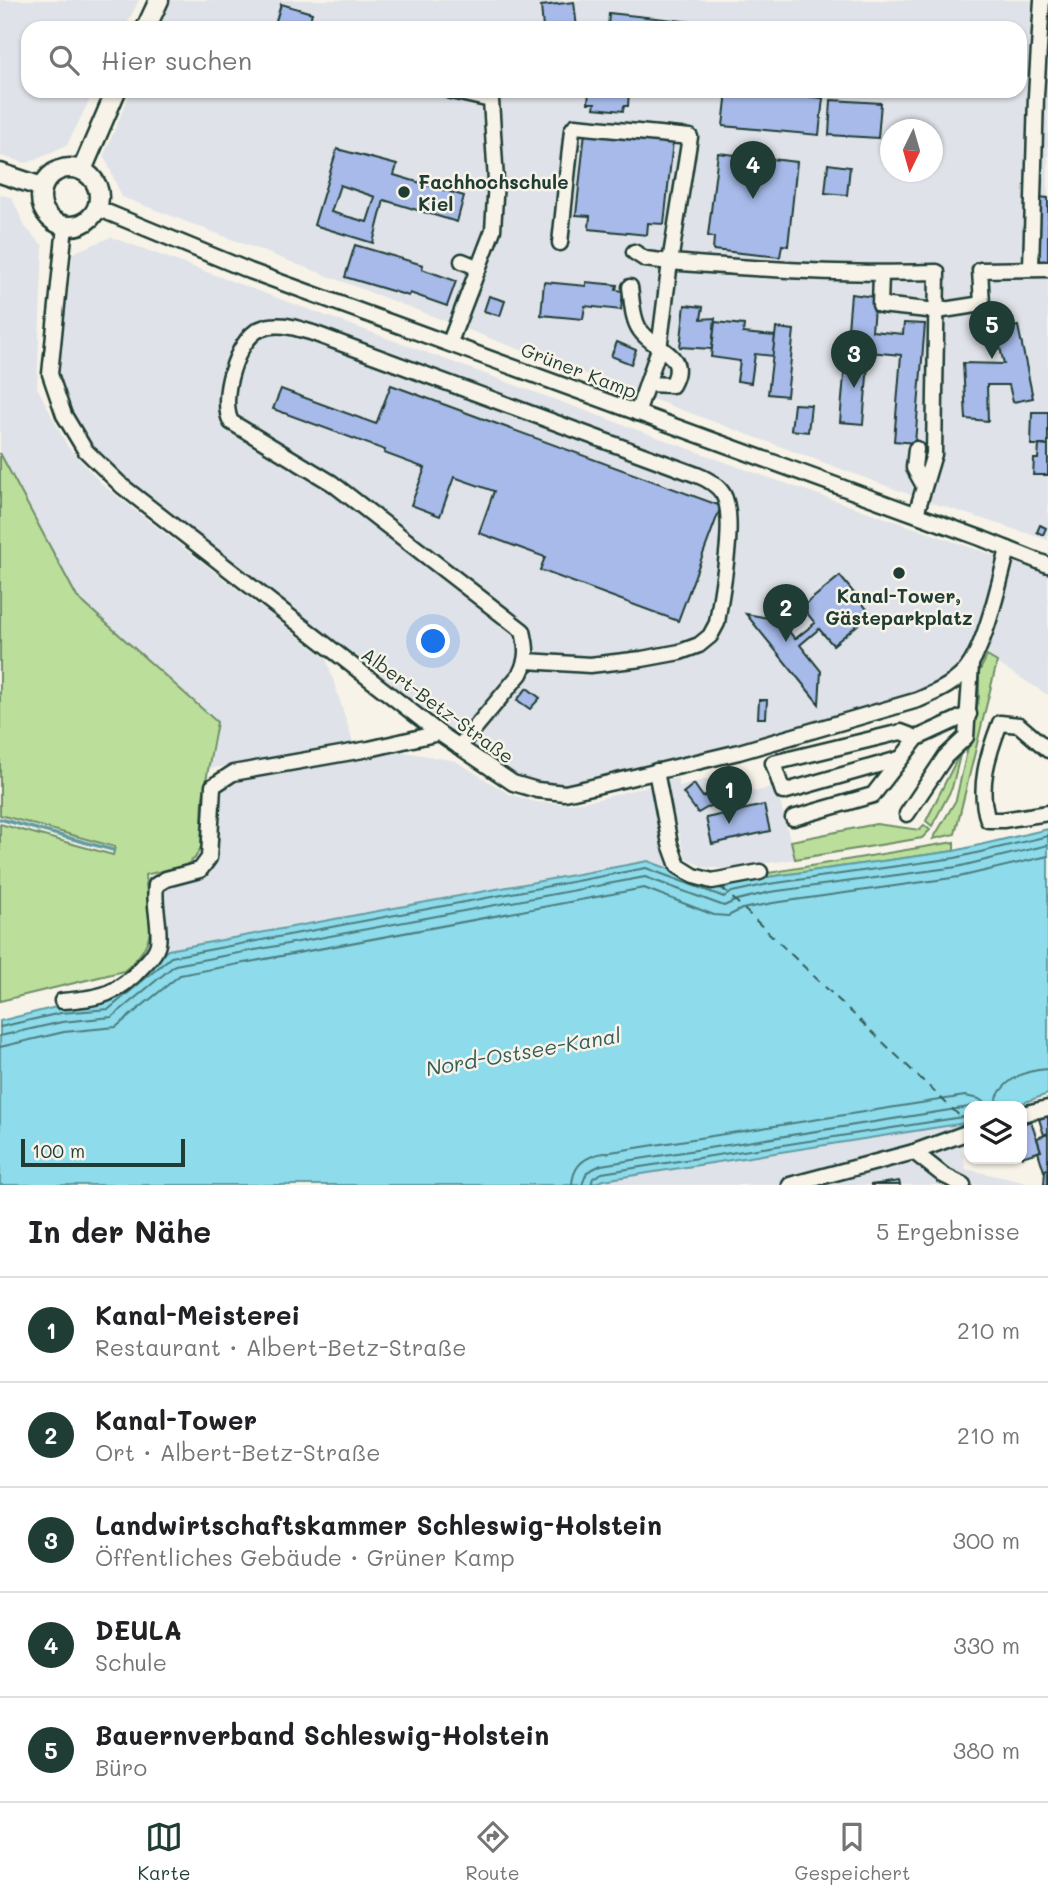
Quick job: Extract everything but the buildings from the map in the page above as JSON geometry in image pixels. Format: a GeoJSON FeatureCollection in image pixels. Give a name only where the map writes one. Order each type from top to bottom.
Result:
{"type":"FeatureCollection","features":[{"type":"Feature","properties":{"kind":"main road"},"geometry":{"type":"LineString","coordinates":[[149,21],[159,0]]}},
{"type":"Feature","properties":{"kind":"main road"},"geometry":{"type":"LineString","coordinates":[[82,170],[113,98]]}},
{"type":"Feature","properties":{"kind":"main road"},"geometry":{"type":"LineString","coordinates":[[73,167],[82,170],[95,181],[99,191],[97,208],[91,217],[82,223],[65,226],[54,222],[47,215],[40,197],[42,187],[54,172],[73,167]]}},
{"type":"Feature","properties":{"kind":"main road"},"geometry":{"type":"LineString","coordinates":[[0,173],[42,187]]}},
{"type":"Feature","properties":{"kind":"street"},"geometry":{"type":"LineString","coordinates":[[1031,268],[1042,0]]}},
{"type":"Feature","properties":{"kind":"street"},"geometry":{"type":"LineString","coordinates":[[450,342],[494,230],[496,181],[491,100],[482,98]]}},
{"type":"Feature","properties":{"kind":"street"},"geometry":{"type":"LineString","coordinates":[[560,243],[572,130],[575,126],[690,137],[659,349],[637,413]]}},
{"type":"Feature","properties":{"kind":"street","name":"Grüner Kamp"},"geometry":{"type":"LineString","coordinates":[[97,208],[250,271],[450,342],[1048,565]]}},
{"type":"Feature","properties":{"kind":"street","name":"Albert-Betz-Straße"},"geometry":{"type":"LineString","coordinates":[[65,226],[50,374],[64,415],[85,450],[121,486],[439,733],[513,783],[537,790],[565,793],[738,752],[918,700],[943,689],[971,665],[984,634],[1008,549]]}},
{"type":"Feature","properties":{"kind":"street"},"geometry":{"type":"LineString","coordinates":[[634,252],[645,259],[786,271],[881,274],[937,272],[934,454],[916,514]]}},
{"type":"Feature","properties":{"kind":"street"},"geometry":{"type":"LineString","coordinates":[[462,261],[479,268]]}},
{"type":"Feature","properties":{"kind":"street"},"geometry":{"type":"LineString","coordinates":[[881,274],[880,305],[937,311],[982,304],[980,270],[1048,269]]}},
{"type":"Feature","properties":{"kind":"street"},"geometry":{"type":"LineString","coordinates":[[630,287],[638,327],[649,341],[676,360],[674,382],[667,386],[647,384]]}},
{"type":"Feature","properties":{"kind":"street"},"geometry":{"type":"LineString","coordinates":[[459,747],[520,674],[527,661],[527,645],[523,631],[332,483],[231,422],[226,413],[226,400],[242,346],[249,336],[272,325],[283,325],[313,333],[697,475],[710,480],[718,487],[728,508],[729,528],[717,623],[710,636],[699,645],[680,652],[642,659],[590,665],[527,661]]}},
{"type":"Feature","properties":{"kind":"street"},"geometry":{"type":"LineString","coordinates":[[916,449],[914,468],[924,486]]}},
{"type":"Feature","properties":{"kind":"street"},"geometry":{"type":"LineString","coordinates":[[907,814],[945,757],[966,737],[971,665]]}},
{"type":"Feature","properties":{"kind":"street"},"geometry":{"type":"LineString","coordinates":[[793,818],[873,795],[918,738],[969,714]]}},
{"type":"Feature","properties":{"kind":"street"},"geometry":{"type":"LineString","coordinates":[[1048,750],[1019,725],[1000,723],[984,781],[983,804],[988,820],[1048,813]]}},
{"type":"Feature","properties":{"kind":"street"},"geometry":{"type":"LineString","coordinates":[[899,759],[783,792],[773,763],[901,732],[918,738]]}},
{"type":"Feature","properties":{"kind":"street"},"geometry":{"type":"LineString","coordinates":[[62,1001],[88,999],[117,991],[136,975],[155,953],[158,943],[154,899],[156,885],[166,879],[200,870],[209,858],[213,786],[233,773],[369,749],[439,733]]}},
{"type":"Feature","properties":{"kind":"street"},"geometry":{"type":"LineString","coordinates":[[656,771],[670,844],[678,866],[694,876],[712,881],[760,872]]}},
{"type":"Feature","properties":{"kind":"street"},"geometry":{"type":"LineString","coordinates":[[1027,1114],[1048,1108]]}},
{"type":"Feature","properties":{"kind":"street"},"geometry":{"type":"LineString","coordinates":[[790,1185],[914,1152],[964,1134]]}},
{"type":"Feature","properties":{"kind":"street"},"geometry":{"type":"LineString","coordinates":[[914,1152],[943,1175],[963,1185]]}},
{"type":"Feature","properties":{"kind":"shaded area"},"geometry":{"type":"Polygon","coordinates":[[[0,0],[139,0],[128,21],[21,21],[21,98],[90,98],[67,145],[27,163],[0,156],[0,0]]]}},
{"type":"Feature","properties":{"kind":"shaded area"},"geometry":{"type":"Polygon","coordinates":[[[171,0],[1048,0],[1048,540],[927,501],[526,352],[122,197],[104,155],[128,98],[1027,98],[1027,21],[162,21],[171,0]]]}},
{"type":"Feature","properties":{"kind":"shaded area"},"geometry":{"type":"Polygon","coordinates":[[[0,194],[12,198],[25,227],[43,246],[37,387],[68,447],[104,486],[326,658],[355,748],[207,769],[216,722],[77,597],[0,453],[0,194]]]}},
{"type":"Feature","properties":{"kind":"shaded area"},"geometry":{"type":"Polygon","coordinates":[[[111,237],[747,470],[1048,574],[1048,695],[970,646],[957,667],[925,692],[714,751],[575,785],[540,782],[507,773],[122,476],[91,446],[68,409],[58,370],[73,253],[111,237]]]}},
{"type":"Feature","properties":{"kind":"shaded area"},"geometry":{"type":"Polygon","coordinates":[[[388,749],[456,761],[509,794],[536,802],[566,804],[598,799],[655,784],[673,870],[647,861],[168,950],[160,908],[161,887],[170,882],[210,874],[218,789],[231,780],[388,749]]]}},
{"type":"Feature","properties":{"kind":"shaded area"},"geometry":{"type":"Polygon","coordinates":[[[739,772],[754,792],[776,786],[795,859],[726,869],[703,867],[686,858],[663,781],[678,778],[679,786],[739,772]]]}},
{"type":"Feature","properties":{"kind":"shaded area"},"geometry":{"type":"Polygon","coordinates":[[[964,1123],[964,1142],[960,1143],[966,1169],[1036,1185],[589,1185],[604,1180],[964,1123]]]}},
{"type":"Feature","properties":{"kind":"green space"},"geometry":{"type":"Polygon","coordinates":[[[0,453],[77,597],[217,722],[203,797],[201,847],[195,858],[186,865],[145,875],[150,928],[144,949],[124,971],[0,1001],[0,824],[113,855],[115,847],[0,815],[0,453]]]}},
{"type":"Feature","properties":{"kind":"green space"},"geometry":{"type":"Polygon","coordinates":[[[987,656],[997,662],[955,834],[933,839],[956,800],[979,698],[979,672],[987,656]]]}},
{"type":"Feature","properties":{"kind":"green space"},"geometry":{"type":"Polygon","coordinates":[[[961,751],[952,788],[932,826],[926,821],[961,751]]]}},
{"type":"Feature","properties":{"kind":"green space"},"geometry":{"type":"Polygon","coordinates":[[[876,824],[920,830],[924,825],[930,830],[922,838],[795,859],[791,841],[876,824]]]}},
{"type":"Feature","properties":{"kind":"green space"},"geometry":{"type":"Polygon","coordinates":[[[954,842],[954,851],[768,877],[768,873],[954,842]]]}},
{"type":"Feature","properties":{"kind":"water","name":"Nord-Ostsee-Kanal"},"geometry":{"type":"Polygon","coordinates":[[[1048,829],[1048,1094],[1027,1101],[964,1101],[964,1123],[604,1180],[589,1185],[0,1185],[0,1021],[60,1006],[107,1002],[168,950],[648,861],[724,890],[726,886],[768,877],[954,851],[1048,829]]]}},
{"type":"Feature","properties":{"kind":"waterway"},"geometry":{"type":"LineString","coordinates":[[0,819],[113,850]]}},
{"type":"Feature","properties":{"kind":"ferry route"},"geometry":{"type":"LineString","coordinates":[[721,887],[964,1120]]}},
{"type":"Feature","properties":{"kind":"place","name":"Fachhochschule Kiel"},"geometry":{"type":"Point","coordinates":[404,192]}},
{"type":"Feature","properties":{"kind":"place","name":"DEULA"},"geometry":{"type":"Point","coordinates":[753,199]}},
{"type":"Feature","properties":{"kind":"place","name":"Bauernverband Schleswig-Holstein"},"geometry":{"type":"Point","coordinates":[992,359]}},
{"type":"Feature","properties":{"kind":"place","name":"Landwirtschaftskammer Schleswig-Holstein"},"geometry":{"type":"Point","coordinates":[854,388]}},
{"type":"Feature","properties":{"kind":"place","name":"Kanal-Tower, Gästeparkplatz"},"geometry":{"type":"Point","coordinates":[899,573]}},
{"type":"Feature","properties":{"kind":"place","name":"Kanal-Tower"},"geometry":{"type":"Point","coordinates":[786,642]}},
{"type":"Feature","properties":{"kind":"place","name":"Kanal-Meisterei"},"geometry":{"type":"Point","coordinates":[729,824]}}]}
